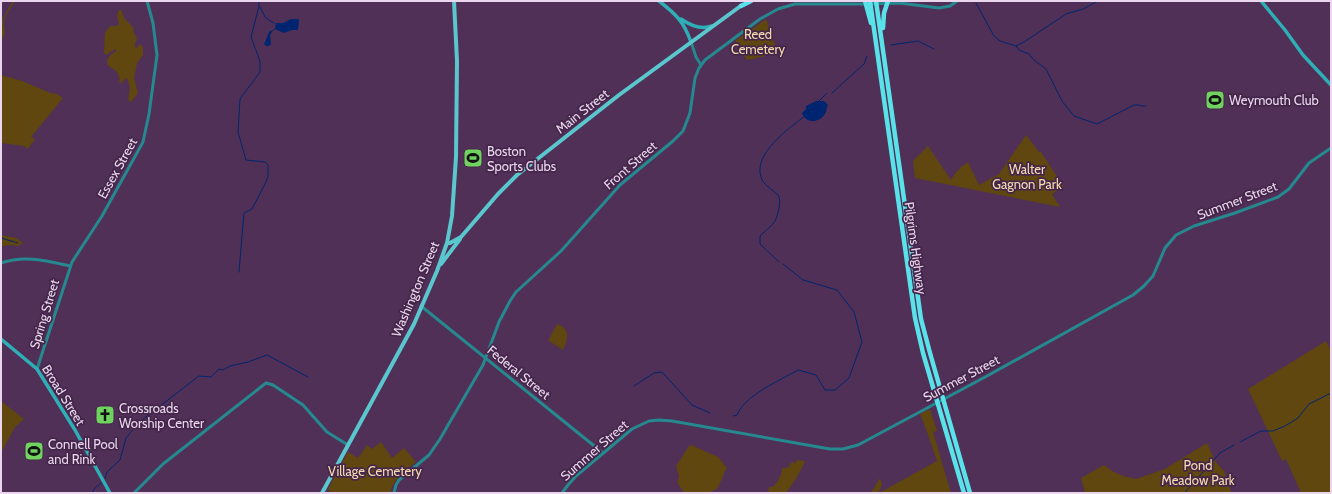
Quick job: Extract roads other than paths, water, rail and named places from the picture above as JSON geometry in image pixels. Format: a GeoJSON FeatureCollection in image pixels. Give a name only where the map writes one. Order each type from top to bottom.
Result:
{"type":"FeatureCollection","features":[{"type":"Feature","properties":{"kind":"highway"},"geometry":{"type":"LineString","coordinates":[[740,6],[751,1]]}},
{"type":"Feature","properties":{"kind":"highway","name":"Pilgrims Highway"},"geometry":{"type":"LineString","coordinates":[[870,1],[913,304],[921,344],[964,493]]}},
{"type":"Feature","properties":{"kind":"highway"},"geometry":{"type":"LineString","coordinates":[[876,1],[884,57]]}},
{"type":"Feature","properties":{"kind":"highway"},"geometry":{"type":"LineString","coordinates":[[884,57],[883,20],[889,2]]}},
{"type":"Feature","properties":{"kind":"highway"},"geometry":{"type":"LineString","coordinates":[[864,3],[878,58]]}},
{"type":"Feature","properties":{"kind":"highway","name":"Pilgrims Highway"},"geometry":{"type":"LineString","coordinates":[[884,57],[920,310],[927,345],[970,493]]}},
{"type":"Feature","properties":{"kind":"main road","name":"Washington Street"},"geometry":{"type":"LineString","coordinates":[[322,493],[408,336],[437,271],[446,244],[452,219],[456,157],[457,60],[454,1]]}},
{"type":"Feature","properties":{"kind":"main road"},"geometry":{"type":"LineString","coordinates":[[659,1],[678,17],[696,27],[704,28],[714,25]]}},
{"type":"Feature","properties":{"kind":"main road","name":"Main Street"},"geometry":{"type":"LineString","coordinates":[[446,244],[461,236],[481,212],[517,175],[594,114],[746,1]]}},
{"type":"Feature","properties":{"kind":"main road"},"geometry":{"type":"LineString","coordinates":[[1261,1],[1303,55],[1331,85]]}},
{"type":"Feature","properties":{"kind":"main road"},"geometry":{"type":"LineString","coordinates":[[678,17],[685,26],[691,42]]}},
{"type":"Feature","properties":{"kind":"main road"},"geometry":{"type":"LineString","coordinates":[[437,271],[461,236]]}},
{"type":"Feature","properties":{"kind":"main road"},"geometry":{"type":"LineString","coordinates":[[446,244],[452,246],[456,244]]}},
{"type":"Feature","properties":{"kind":"main road","name":"Broad Street"},"geometry":{"type":"LineString","coordinates":[[1,339],[37,369],[75,430],[110,493]]}},
{"type":"Feature","properties":{"kind":"street","name":"Essex Street"},"geometry":{"type":"LineString","coordinates":[[70,266],[120,184],[145,137],[157,55],[153,23],[147,1]]}},
{"type":"Feature","properties":{"kind":"street","name":"Front Street"},"geometry":{"type":"LineString","coordinates":[[394,493],[399,480],[429,454],[440,439],[486,358],[499,322],[516,292],[561,251],[624,180],[682,133],[690,108],[695,78],[701,65],[708,58],[754,23],[778,9],[799,3],[889,2],[939,8],[950,6],[957,1]]}},
{"type":"Feature","properties":{"kind":"street"},"geometry":{"type":"LineString","coordinates":[[691,42],[696,57],[701,65]]}},
{"type":"Feature","properties":{"kind":"street","name":"Summer Street"},"geometry":{"type":"LineString","coordinates":[[562,493],[570,482],[603,453],[636,426],[649,421],[659,420],[830,449],[843,449],[858,445],[1133,295],[1153,276],[1165,248],[1176,235],[1194,226],[1278,197],[1289,189],[1309,163],[1331,148]]}},
{"type":"Feature","properties":{"kind":"street"},"geometry":{"type":"LineString","coordinates":[[1,263],[26,258],[70,266]]}},
{"type":"Feature","properties":{"kind":"street","name":"Spring Street"},"geometry":{"type":"LineString","coordinates":[[37,369],[70,266]]}},
{"type":"Feature","properties":{"kind":"street","name":"Federal Street"},"geometry":{"type":"LineString","coordinates":[[422,306],[603,453]]}},
{"type":"Feature","properties":{"kind":"street"},"geometry":{"type":"LineString","coordinates":[[134,493],[163,464],[266,383],[273,385],[303,405],[327,432],[348,445]]}},
{"type":"Feature","properties":{"kind":"waterway"},"geometry":{"type":"LineString","coordinates":[[239,272],[244,213],[252,209],[268,177],[268,165],[265,162],[246,160],[238,132],[240,99],[260,72],[260,61],[251,37],[259,1]]}},
{"type":"Feature","properties":{"kind":"waterway"},"geometry":{"type":"LineString","coordinates":[[976,3],[994,36],[1000,41],[1016,46],[1066,14],[1083,9],[1098,1]]}},
{"type":"Feature","properties":{"kind":"waterway"},"geometry":{"type":"LineString","coordinates":[[260,7],[265,17],[275,24]]}},
{"type":"Feature","properties":{"kind":"waterway"},"geometry":{"type":"LineString","coordinates":[[891,45],[918,41],[934,49]]}},
{"type":"Feature","properties":{"kind":"waterway"},"geometry":{"type":"LineString","coordinates":[[1016,46],[1019,50],[1029,54],[1046,69],[1062,101],[1074,116],[1097,124],[1134,105],[1146,106]]}},
{"type":"Feature","properties":{"kind":"waterway"},"geometry":{"type":"LineString","coordinates":[[832,93],[864,64],[867,56]]}},
{"type":"Feature","properties":{"kind":"waterway"},"geometry":{"type":"LineString","coordinates":[[818,102],[827,93]]}},
{"type":"Feature","properties":{"kind":"waterway"},"geometry":{"type":"LineString","coordinates":[[779,262],[760,244],[760,236],[775,221],[780,204],[778,195],[762,180],[760,168],[762,159],[774,142],[790,127],[805,116]]}},
{"type":"Feature","properties":{"kind":"waterway"},"geometry":{"type":"LineString","coordinates":[[1,238],[18,243]]}},
{"type":"Feature","properties":{"kind":"waterway"},"geometry":{"type":"LineString","coordinates":[[733,416],[737,415],[747,401],[763,389],[798,370],[816,375],[825,390],[835,390],[849,378],[862,342],[854,312],[837,290],[803,280],[783,264]]}},
{"type":"Feature","properties":{"kind":"waterway"},"geometry":{"type":"LineString","coordinates":[[105,478],[107,472],[120,460],[126,438],[138,423],[199,376],[211,377],[219,369],[223,370],[230,366],[248,362],[267,355],[308,377]]}},
{"type":"Feature","properties":{"kind":"waterway"},"geometry":{"type":"LineString","coordinates":[[634,386],[654,373],[662,372],[692,405],[710,413]]}},
{"type":"Feature","properties":{"kind":"waterway"},"geometry":{"type":"LineString","coordinates":[[1240,442],[1261,431],[1273,431],[1285,426],[1298,418],[1309,404],[1329,394],[1331,395]]}},
{"type":"Feature","properties":{"kind":"waterway"},"geometry":{"type":"LineString","coordinates":[[1186,493],[1186,491],[1220,453],[1234,445]]}},
{"type":"Feature","properties":{"kind":"waterway"},"geometry":{"type":"LineString","coordinates":[[92,493],[101,483]]}},
{"type":"Feature","properties":{"kind":"place","name":"Weymouth Club"},"geometry":{"type":"Point","coordinates":[1215,100]}},
{"type":"Feature","properties":{"kind":"place","name":"Boston Sports Clubs"},"geometry":{"type":"Point","coordinates":[473,158]}},
{"type":"Feature","properties":{"kind":"place","name":"Crossroads Worship Center"},"geometry":{"type":"Point","coordinates":[105,415]}},
{"type":"Feature","properties":{"kind":"place","name":"Connell Pool and Rink"},"geometry":{"type":"Point","coordinates":[34,451]}},
{"type":"Feature","properties":{"kind":"park label","name":"Reed Cemetery"},"geometry":{"type":"Point","coordinates":[758,42]}},
{"type":"Feature","properties":{"kind":"park label","name":"Walter Gagnon Park"},"geometry":{"type":"Point","coordinates":[1027,176]}},
{"type":"Feature","properties":{"kind":"park label","name":"Village Cemetery"},"geometry":{"type":"Point","coordinates":[375,471]}},
{"type":"Feature","properties":{"kind":"park label","name":"Pond Meadow Park"},"geometry":{"type":"Point","coordinates":[1198,472]}}]}
